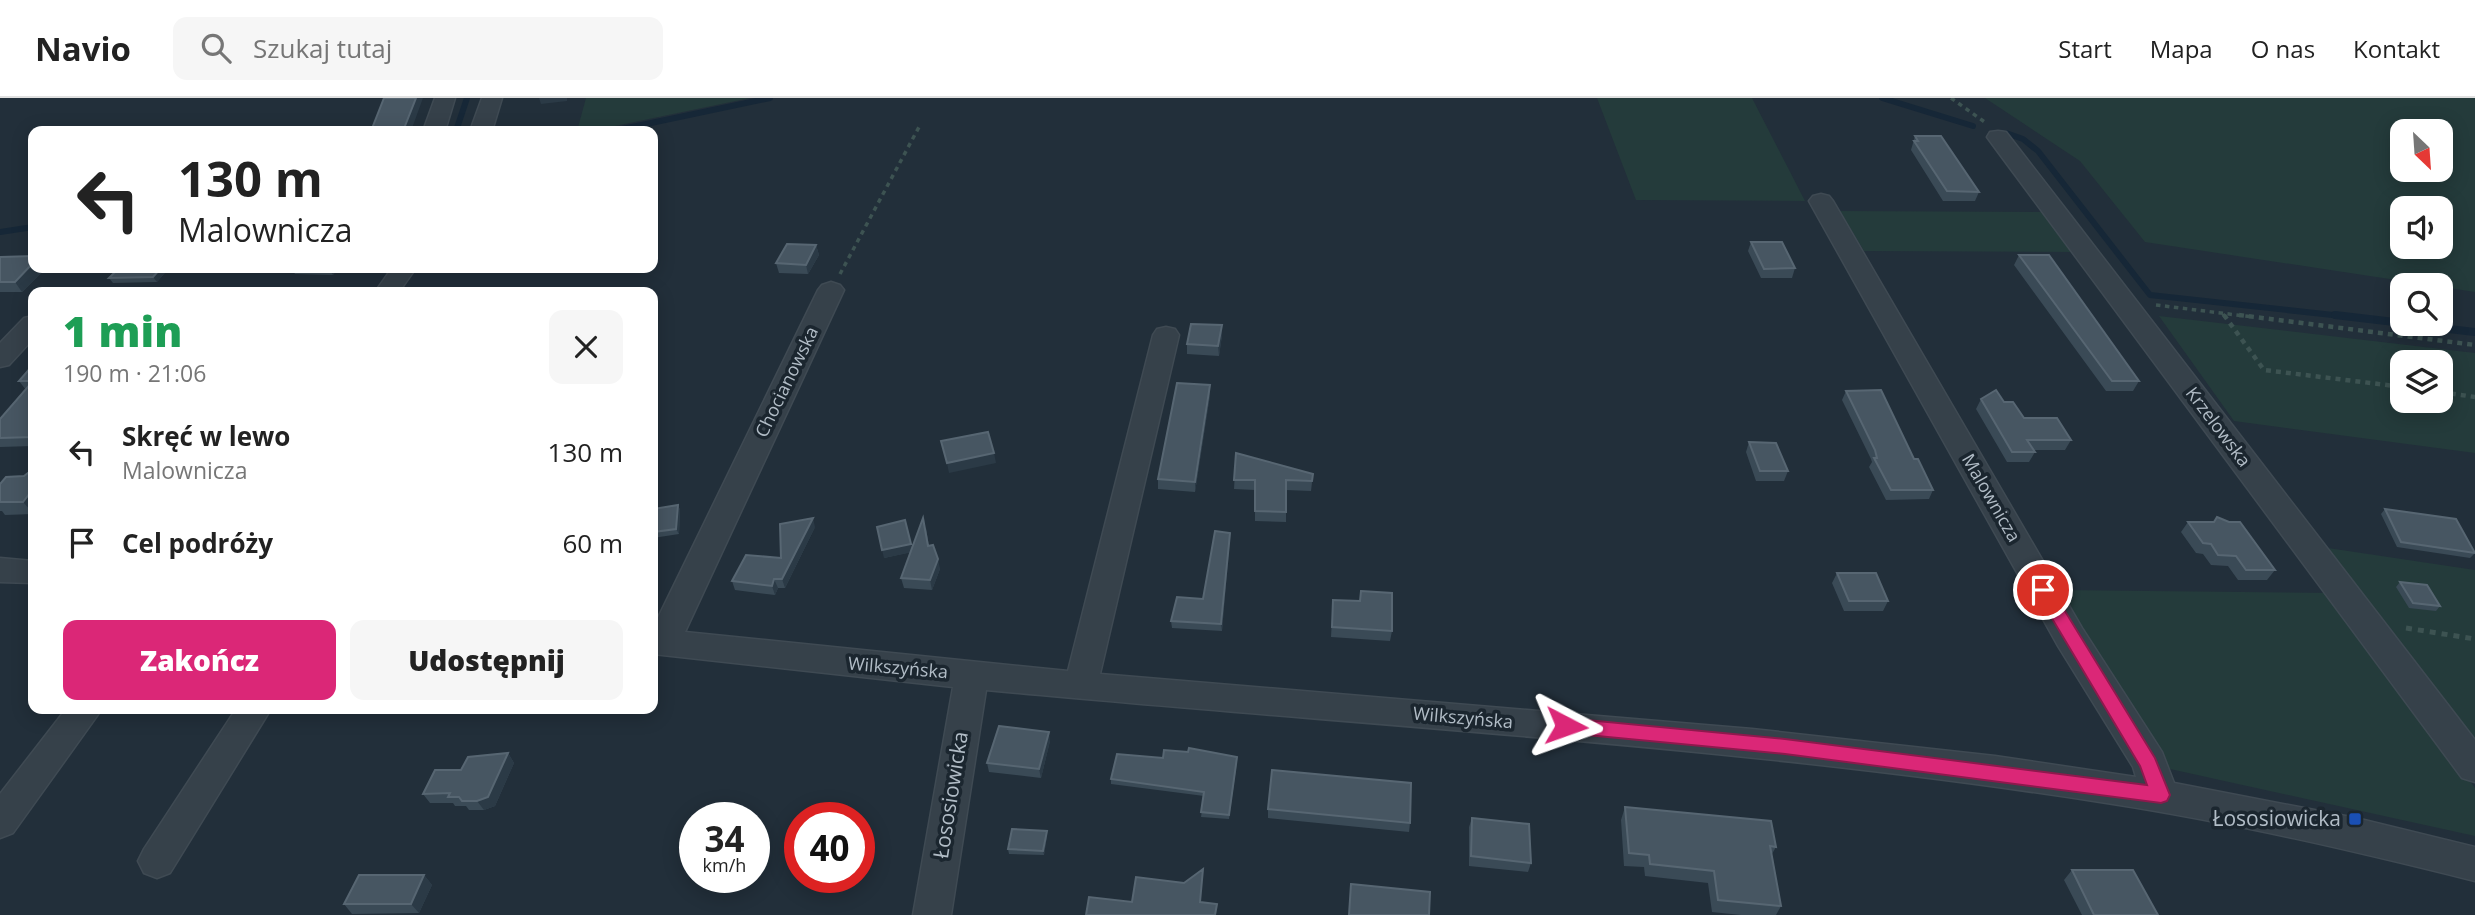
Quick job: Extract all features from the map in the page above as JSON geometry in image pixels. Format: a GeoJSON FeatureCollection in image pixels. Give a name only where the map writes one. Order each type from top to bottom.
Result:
{"type":"FeatureCollection","features":[{"type":"Feature","properties":{"kind":"street"},"geometry":{"type":"LineString","coordinates":[[436,126],[445,98]]}},
{"type":"Feature","properties":{"kind":"street"},"geometry":{"type":"LineString","coordinates":[[483,126],[492,98]]}},
{"type":"Feature","properties":{"kind":"street","name":"Krzelowska"},"geometry":{"type":"LineString","coordinates":[[1998,137],[2027,177],[2054,206],[2083,249],[2475,767]]}},
{"type":"Feature","properties":{"kind":"street","name":"Malownicza"},"geometry":{"type":"LineString","coordinates":[[1821,201],[2070,637],[2149,763],[2161,795]]}},
{"type":"Feature","properties":{"kind":"street","name":"Chocianowska"},"geometry":{"type":"LineString","coordinates":[[658,642],[831,290]]}},
{"type":"Feature","properties":{"kind":"street"},"geometry":{"type":"LineString","coordinates":[[0,359],[28,329]]}},
{"type":"Feature","properties":{"kind":"street"},"geometry":{"type":"LineString","coordinates":[[1081,685],[1166,335]]}},
{"type":"Feature","properties":{"kind":"street"},"geometry":{"type":"LineString","coordinates":[[0,570],[28,572]]}},
{"type":"Feature","properties":{"kind":"street","name":"Wilkszyńska"},"geometry":{"type":"LineString","coordinates":[[658,642],[971,675],[1798,748],[2161,795],[2338,830],[2475,864]]}},
{"type":"Feature","properties":{"kind":"street","name":"Łososiowicka"},"geometry":{"type":"LineString","coordinates":[[932,915],[971,675]]}},
{"type":"Feature","properties":{"kind":"street"},"geometry":{"type":"LineString","coordinates":[[0,822],[81,714]]}},
{"type":"Feature","properties":{"kind":"street"},"geometry":{"type":"LineString","coordinates":[[157,861],[251,714]]}},
{"type":"Feature","properties":{"kind":"path"},"geometry":{"type":"LineString","coordinates":[[1951,98],[1973,112],[1998,137]]}},
{"type":"Feature","properties":{"kind":"path"},"geometry":{"type":"LineString","coordinates":[[831,290],[919,127]]}},
{"type":"Feature","properties":{"kind":"path"},"geometry":{"type":"LineString","coordinates":[[2129,309],[2152,304],[2475,345]]}},
{"type":"Feature","properties":{"kind":"path"},"geometry":{"type":"LineString","coordinates":[[2223,314],[2264,370],[2390,385]]}},
{"type":"Feature","properties":{"kind":"path"},"geometry":{"type":"LineString","coordinates":[[2453,394],[2475,397]]}},
{"type":"Feature","properties":{"kind":"path"},"geometry":{"type":"LineString","coordinates":[[2366,623],[2475,639]]}},
{"type":"Feature","properties":{"kind":"green space"},"geometry":{"type":"Polygon","coordinates":[[[586,98],[750,98],[615,126],[578,126],[586,98]]]}},
{"type":"Feature","properties":{"kind":"green space"},"geometry":{"type":"Polygon","coordinates":[[[1597,98],[1752,98],[1805,201],[1636,200],[1597,98]]]}},
{"type":"Feature","properties":{"kind":"green space"},"geometry":{"type":"Polygon","coordinates":[[[1985,98],[2475,98],[2475,292],[2453,289],[2453,273],[2390,273],[2390,279],[2145,242],[2080,161],[1985,98]]]}},
{"type":"Feature","properties":{"kind":"green space"},"geometry":{"type":"Polygon","coordinates":[[[1840,211],[2043,212],[2074,252],[1864,251],[1840,211]]]}},
{"type":"Feature","properties":{"kind":"green space"},"geometry":{"type":"Polygon","coordinates":[[[2159,316],[2449,350],[2390,350],[2390,413],[2453,413],[2453,350],[2475,353],[2475,453],[2234,421],[2159,316]]]}},
{"type":"Feature","properties":{"kind":"green space"},"geometry":{"type":"Polygon","coordinates":[[[2328,548],[2475,570],[2475,740],[2328,548]]]}},
{"type":"Feature","properties":{"kind":"green space"},"geometry":{"type":"Polygon","coordinates":[[[2057,590],[2333,593],[2475,788],[2475,836],[2161,767],[2057,590]]]}},
{"type":"Feature","properties":{"kind":"building"},"geometry":{"type":"Polygon","coordinates":[[[384,98],[416,98],[405,126],[373,126],[384,98]]]}},
{"type":"Feature","properties":{"kind":"building"},"geometry":{"type":"Polygon","coordinates":[[[1915,136],[1941,136],[1979,192],[1947,191],[1914,141],[1918,141],[1915,136]]]}},
{"type":"Feature","properties":{"kind":"building"},"geometry":{"type":"Polygon","coordinates":[[[1751,242],[1782,242],[1795,268],[1764,269],[1751,242]]]}},
{"type":"Feature","properties":{"kind":"building"},"geometry":{"type":"Polygon","coordinates":[[[787,244],[816,245],[806,265],[776,263],[787,244]]]}},
{"type":"Feature","properties":{"kind":"building"},"geometry":{"type":"Polygon","coordinates":[[[2019,255],[2049,255],[2139,381],[2112,381],[2019,255]]]}},
{"type":"Feature","properties":{"kind":"building"},"geometry":{"type":"Polygon","coordinates":[[[28,256],[28,268],[15,282],[0,282],[0,257],[28,256]]]}},
{"type":"Feature","properties":{"kind":"building"},"geometry":{"type":"Polygon","coordinates":[[[114,273],[157,273],[153,277],[109,278],[114,273]]]}},
{"type":"Feature","properties":{"kind":"building"},"geometry":{"type":"Polygon","coordinates":[[[1191,324],[1222,325],[1218,346],[1187,344],[1191,324]]]}},
{"type":"Feature","properties":{"kind":"building"},"geometry":{"type":"Polygon","coordinates":[[[28,371],[28,381],[19,381],[28,371]]]}},
{"type":"Feature","properties":{"kind":"building"},"geometry":{"type":"Polygon","coordinates":[[[1177,383],[1210,385],[1195,482],[1158,479],[1177,383]]]}},
{"type":"Feature","properties":{"kind":"building"},"geometry":{"type":"Polygon","coordinates":[[[28,387],[28,437],[0,438],[0,419],[28,387]]]}},
{"type":"Feature","properties":{"kind":"building"},"geometry":{"type":"Polygon","coordinates":[[[1881,390],[1914,459],[1918,459],[1933,490],[1891,490],[1874,458],[1877,458],[1875,450],[1846,391],[1881,390]]]}},
{"type":"Feature","properties":{"kind":"building"},"geometry":{"type":"Polygon","coordinates":[[[1996,390],[2004,402],[2013,402],[2024,418],[2057,418],[2071,440],[2027,440],[2035,452],[2012,452],[1981,399],[1996,390]]]}},
{"type":"Feature","properties":{"kind":"building"},"geometry":{"type":"Polygon","coordinates":[[[988,432],[994,453],[947,463],[941,441],[988,432]]]}},
{"type":"Feature","properties":{"kind":"building"},"geometry":{"type":"Polygon","coordinates":[[[1749,442],[1776,443],[1788,471],[1760,471],[1749,442]]]}},
{"type":"Feature","properties":{"kind":"building"},"geometry":{"type":"Polygon","coordinates":[[[1236,453],[1313,474],[1312,481],[1286,480],[1286,512],[1255,511],[1255,480],[1234,480],[1236,453]]]}},
{"type":"Feature","properties":{"kind":"building"},"geometry":{"type":"Polygon","coordinates":[[[28,473],[28,496],[23,502],[0,502],[0,484],[6,477],[24,476],[28,473]]]}},
{"type":"Feature","properties":{"kind":"building"},"geometry":{"type":"Polygon","coordinates":[[[678,505],[676,529],[658,531],[658,508],[678,505]]]}},
{"type":"Feature","properties":{"kind":"building"},"geometry":{"type":"Polygon","coordinates":[[[2385,509],[2456,519],[2475,553],[2401,542],[2385,509]]]}},
{"type":"Feature","properties":{"kind":"building"},"geometry":{"type":"Polygon","coordinates":[[[2217,517],[2229,522],[2240,522],[2275,570],[2246,570],[2236,556],[2218,555],[2211,544],[2203,543],[2188,522],[2214,522],[2217,517]]]}},
{"type":"Feature","properties":{"kind":"building"},"geometry":{"type":"Polygon","coordinates":[[[813,518],[782,579],[774,579],[772,586],[732,581],[746,555],[781,558],[780,524],[813,518]]]}},
{"type":"Feature","properties":{"kind":"building"},"geometry":{"type":"Polygon","coordinates":[[[923,518],[928,546],[933,545],[938,559],[930,580],[901,578],[923,518]]]}},
{"type":"Feature","properties":{"kind":"building"},"geometry":{"type":"Polygon","coordinates":[[[905,520],[911,544],[882,550],[877,527],[905,520]]]}},
{"type":"Feature","properties":{"kind":"building"},"geometry":{"type":"Polygon","coordinates":[[[1215,531],[1230,533],[1221,624],[1171,621],[1177,597],[1203,599],[1215,531]]]}},
{"type":"Feature","properties":{"kind":"building"},"geometry":{"type":"Polygon","coordinates":[[[1837,573],[1876,573],[1888,601],[1849,601],[1837,573]]]}},
{"type":"Feature","properties":{"kind":"building"},"geometry":{"type":"Polygon","coordinates":[[[2400,582],[2427,585],[2440,606],[2413,603],[2400,582]]]}},
{"type":"Feature","properties":{"kind":"building"},"geometry":{"type":"Polygon","coordinates":[[[1361,591],[1392,593],[1392,631],[1332,627],[1333,600],[1360,601],[1361,591]]]}},
{"type":"Feature","properties":{"kind":"building"},"geometry":{"type":"Polygon","coordinates":[[[999,726],[1049,732],[1039,769],[987,763],[999,726]]]}},
{"type":"Feature","properties":{"kind":"building"},"geometry":{"type":"Polygon","coordinates":[[[1189,748],[1237,757],[1229,815],[1201,812],[1204,792],[1111,779],[1117,754],[1163,758],[1164,750],[1188,752],[1189,748]]]}},
{"type":"Feature","properties":{"kind":"building"},"geometry":{"type":"Polygon","coordinates":[[[508,753],[488,797],[477,801],[462,801],[459,797],[448,797],[450,793],[423,794],[435,770],[461,770],[468,757],[508,753]]]}},
{"type":"Feature","properties":{"kind":"building"},"geometry":{"type":"Polygon","coordinates":[[[1272,770],[1411,783],[1410,823],[1268,809],[1272,770]]]}},
{"type":"Feature","properties":{"kind":"building"},"geometry":{"type":"Polygon","coordinates":[[[1625,807],[1771,821],[1776,847],[1770,846],[1781,906],[1718,900],[1714,871],[1650,864],[1649,855],[1629,853],[1625,807]]]}},
{"type":"Feature","properties":{"kind":"building"},"geometry":{"type":"Polygon","coordinates":[[[1472,818],[1529,824],[1531,863],[1471,856],[1472,818]]]}},
{"type":"Feature","properties":{"kind":"building"},"geometry":{"type":"Polygon","coordinates":[[[1012,829],[1047,831],[1043,851],[1008,849],[1012,829]]]}},
{"type":"Feature","properties":{"kind":"building"},"geometry":{"type":"Polygon","coordinates":[[[1203,869],[1200,902],[1217,904],[1215,915],[1086,915],[1089,897],[1132,902],[1136,877],[1184,883],[1203,869]]]}},
{"type":"Feature","properties":{"kind":"building"},"geometry":{"type":"Polygon","coordinates":[[[2072,870],[2133,870],[2158,915],[2094,915],[2072,870]]]}},
{"type":"Feature","properties":{"kind":"building"},"geometry":{"type":"Polygon","coordinates":[[[359,875],[424,875],[411,904],[344,904],[359,875]]]}},
{"type":"Feature","properties":{"kind":"building"},"geometry":{"type":"Polygon","coordinates":[[[1351,884],[1430,892],[1429,915],[1349,915],[1351,884]]]}},
{"type":"Feature","properties":{"kind":"waterway"},"geometry":{"type":"LineString","coordinates":[[458,126],[467,98]]}},
{"type":"Feature","properties":{"kind":"waterway"},"geometry":{"type":"LineString","coordinates":[[637,126],[770,98]]}},
{"type":"Feature","properties":{"kind":"waterway"},"geometry":{"type":"LineString","coordinates":[[1882,98],[1973,126]]}},
{"type":"Feature","properties":{"kind":"waterway"},"geometry":{"type":"LineString","coordinates":[[2006,133],[2023,139],[2038,151],[2150,295],[2351,317]]}},
{"type":"Feature","properties":{"kind":"waterway"},"geometry":{"type":"LineString","coordinates":[[0,232],[28,228]]}},
{"type":"Feature","properties":{"kind":"waterway"},"geometry":{"type":"LineString","coordinates":[[2335,315],[2390,321]]}},
{"type":"Feature","properties":{"kind":"waterway"},"geometry":{"type":"LineString","coordinates":[[2453,329],[2475,332]]}},
{"type":"Feature","properties":{"kind":"place","name":"Łososiowicka"},"geometry":{"type":"Point","coordinates":[2355,819]}},
{"type":"Feature","properties":{"kind":"route"},"geometry":{"type":"LineString","coordinates":[[1566,726],[1785,747],[2161,795],[2149,763],[2043,590]]}}]}
